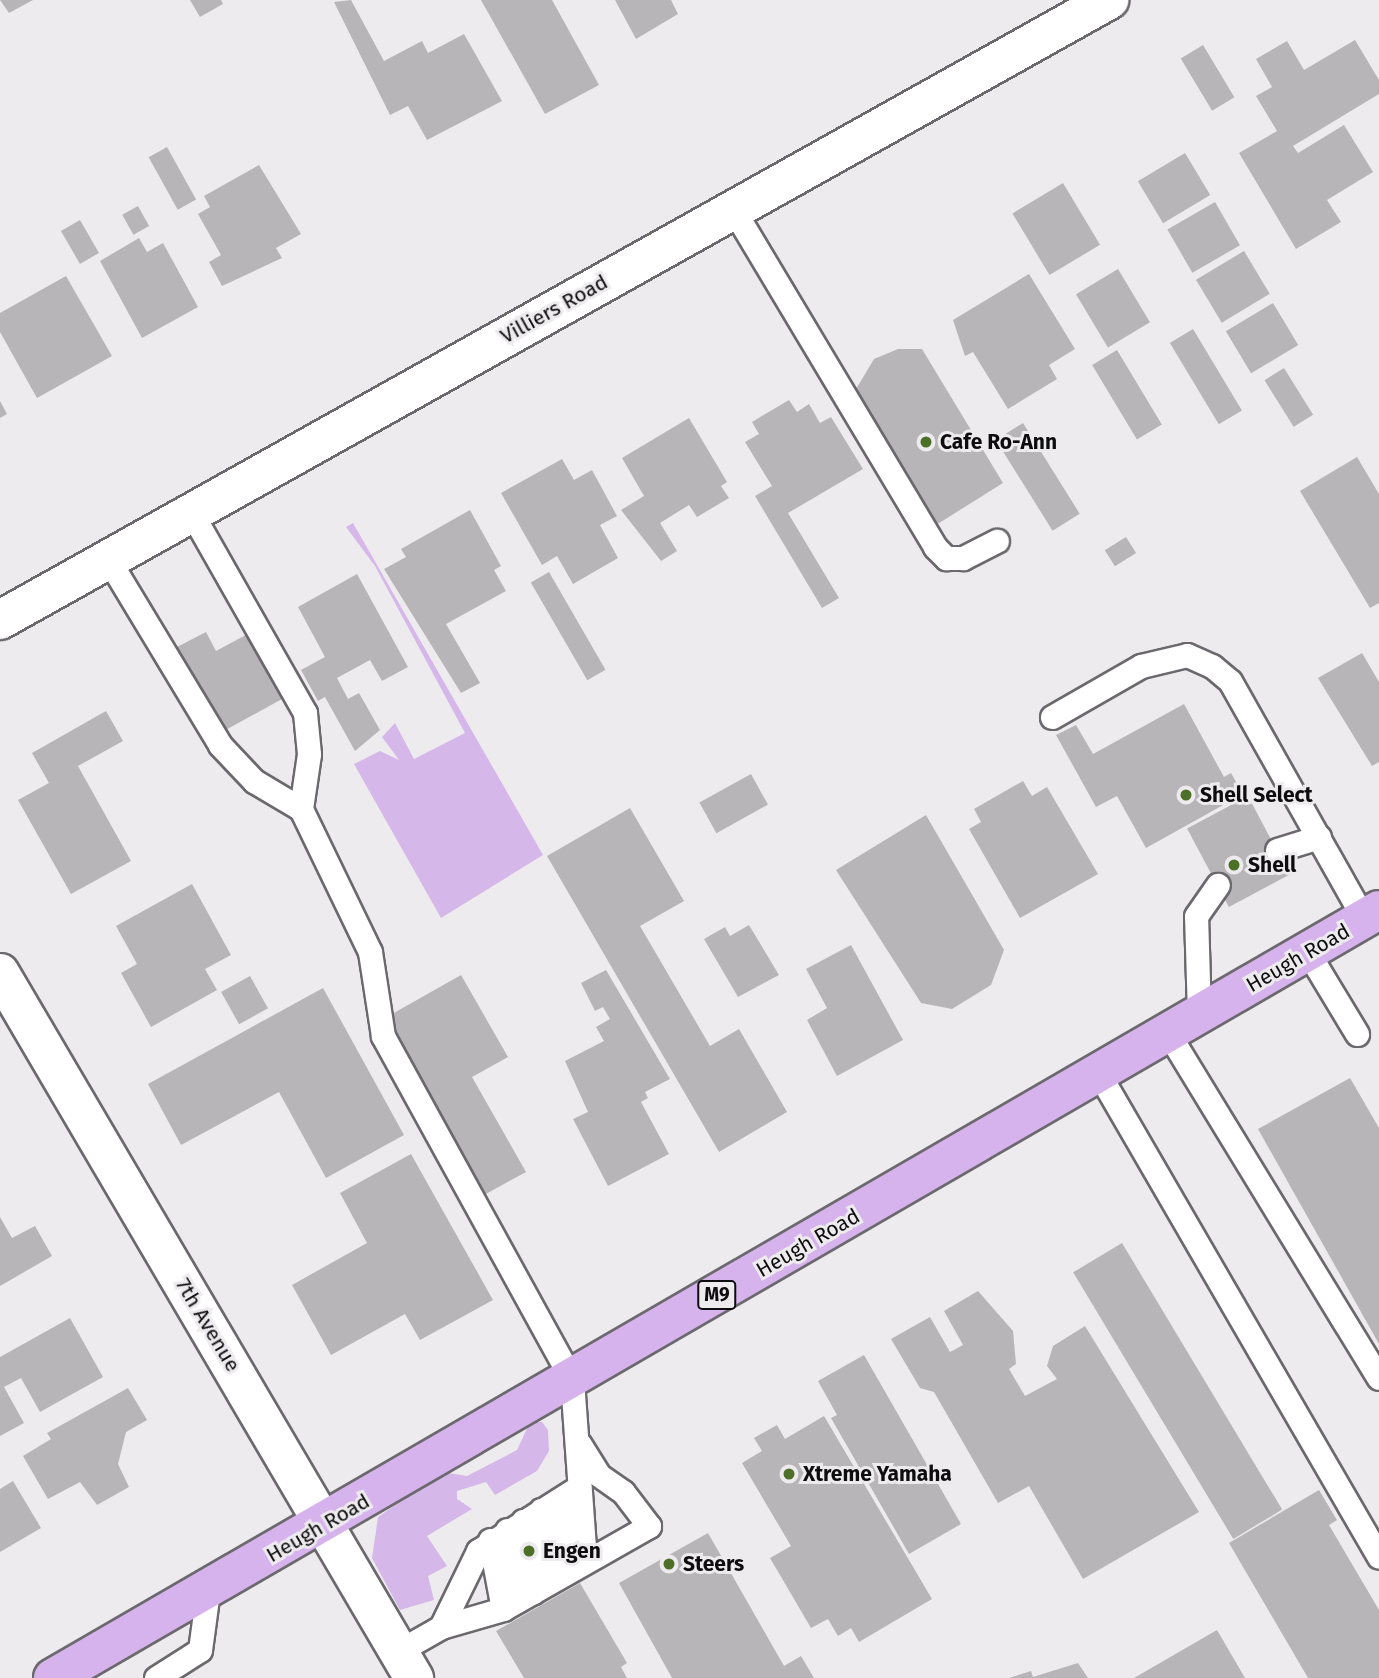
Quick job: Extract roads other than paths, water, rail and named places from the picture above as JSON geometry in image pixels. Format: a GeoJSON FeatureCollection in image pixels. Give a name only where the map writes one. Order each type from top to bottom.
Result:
{"type":"FeatureCollection","features":[{"type":"Feature","properties":{"kind":"main road","name":"Heugh Road"},"geometry":{"type":"LineString","coordinates":[[53,1678],[326,1524],[1372,915]]}},
{"type":"Feature","properties":{"kind":"street","name":"Villiers Road"},"geometry":{"type":"LineString","coordinates":[[0,620],[1109,0]]}},
{"type":"Feature","properties":{"kind":"street","name":"7th Avenue"},"geometry":{"type":"LineString","coordinates":[[0,972],[407,1665]]}},
{"type":"Feature","properties":{"kind":"lane"},"geometry":{"type":"LineString","coordinates":[[733,209],[936,547],[946,558],[962,558],[997,541]]}},
{"type":"Feature","properties":{"kind":"lane"},"geometry":{"type":"LineString","coordinates":[[191,512],[305,713],[309,754],[301,809]]}},
{"type":"Feature","properties":{"kind":"lane"},"geometry":{"type":"LineString","coordinates":[[108,559],[220,746],[254,781],[301,809],[370,952],[383,1036],[572,1380],[579,1487],[542,1586]]}},
{"type":"Feature","properties":{"kind":"lane"},"geometry":{"type":"LineString","coordinates":[[1052,717],[1141,666],[1187,655],[1212,666],[1230,681],[1319,838],[1372,915]]}},
{"type":"Feature","properties":{"kind":"lane"},"geometry":{"type":"LineString","coordinates":[[1277,850],[1319,838]]}},
{"type":"Feature","properties":{"kind":"lane"},"geometry":{"type":"LineString","coordinates":[[1218,885],[1196,916],[1184,1024],[1379,1378]]}},
{"type":"Feature","properties":{"kind":"lane"},"geometry":{"type":"LineString","coordinates":[[1307,951],[1357,1034]]}},
{"type":"Feature","properties":{"kind":"lane"},"geometry":{"type":"LineString","coordinates":[[1099,1074],[1379,1557]]}},
{"type":"Feature","properties":{"kind":"lane"},"geometry":{"type":"LineString","coordinates":[[441,1627],[542,1586],[649,1526],[623,1492],[599,1475],[577,1438]]}},
{"type":"Feature","properties":{"kind":"lane"},"geometry":{"type":"LineString","coordinates":[[407,1665],[441,1627],[471,1563],[524,1520],[579,1487]]}},
{"type":"Feature","properties":{"kind":"lane"},"geometry":{"type":"LineString","coordinates":[[524,1520],[542,1586]]}},
{"type":"Feature","properties":{"kind":"lane"},"geometry":{"type":"LineString","coordinates":[[524,1520],[542,1586]]}},
{"type":"Feature","properties":{"kind":"lane"},"geometry":{"type":"LineString","coordinates":[[524,1520],[542,1586]]}},
{"type":"Feature","properties":{"kind":"lane"},"geometry":{"type":"LineString","coordinates":[[156,1678],[200,1650],[208,1591]]}},
{"type":"Feature","properties":{"kind":"place","name":"Cafe Ro-Ann"},"geometry":{"type":"Point","coordinates":[926,442]}},
{"type":"Feature","properties":{"kind":"place","name":"Shell Select"},"geometry":{"type":"Point","coordinates":[1186,795]}},
{"type":"Feature","properties":{"kind":"place","name":"Shell"},"geometry":{"type":"Point","coordinates":[1234,865]}},
{"type":"Feature","properties":{"kind":"place","name":"Xtreme Yamaha"},"geometry":{"type":"Point","coordinates":[789,1474]}},
{"type":"Feature","properties":{"kind":"place","name":"Engen"},"geometry":{"type":"Point","coordinates":[529,1551]}},
{"type":"Feature","properties":{"kind":"place","name":"Steers"},"geometry":{"type":"Point","coordinates":[669,1564]}}]}
